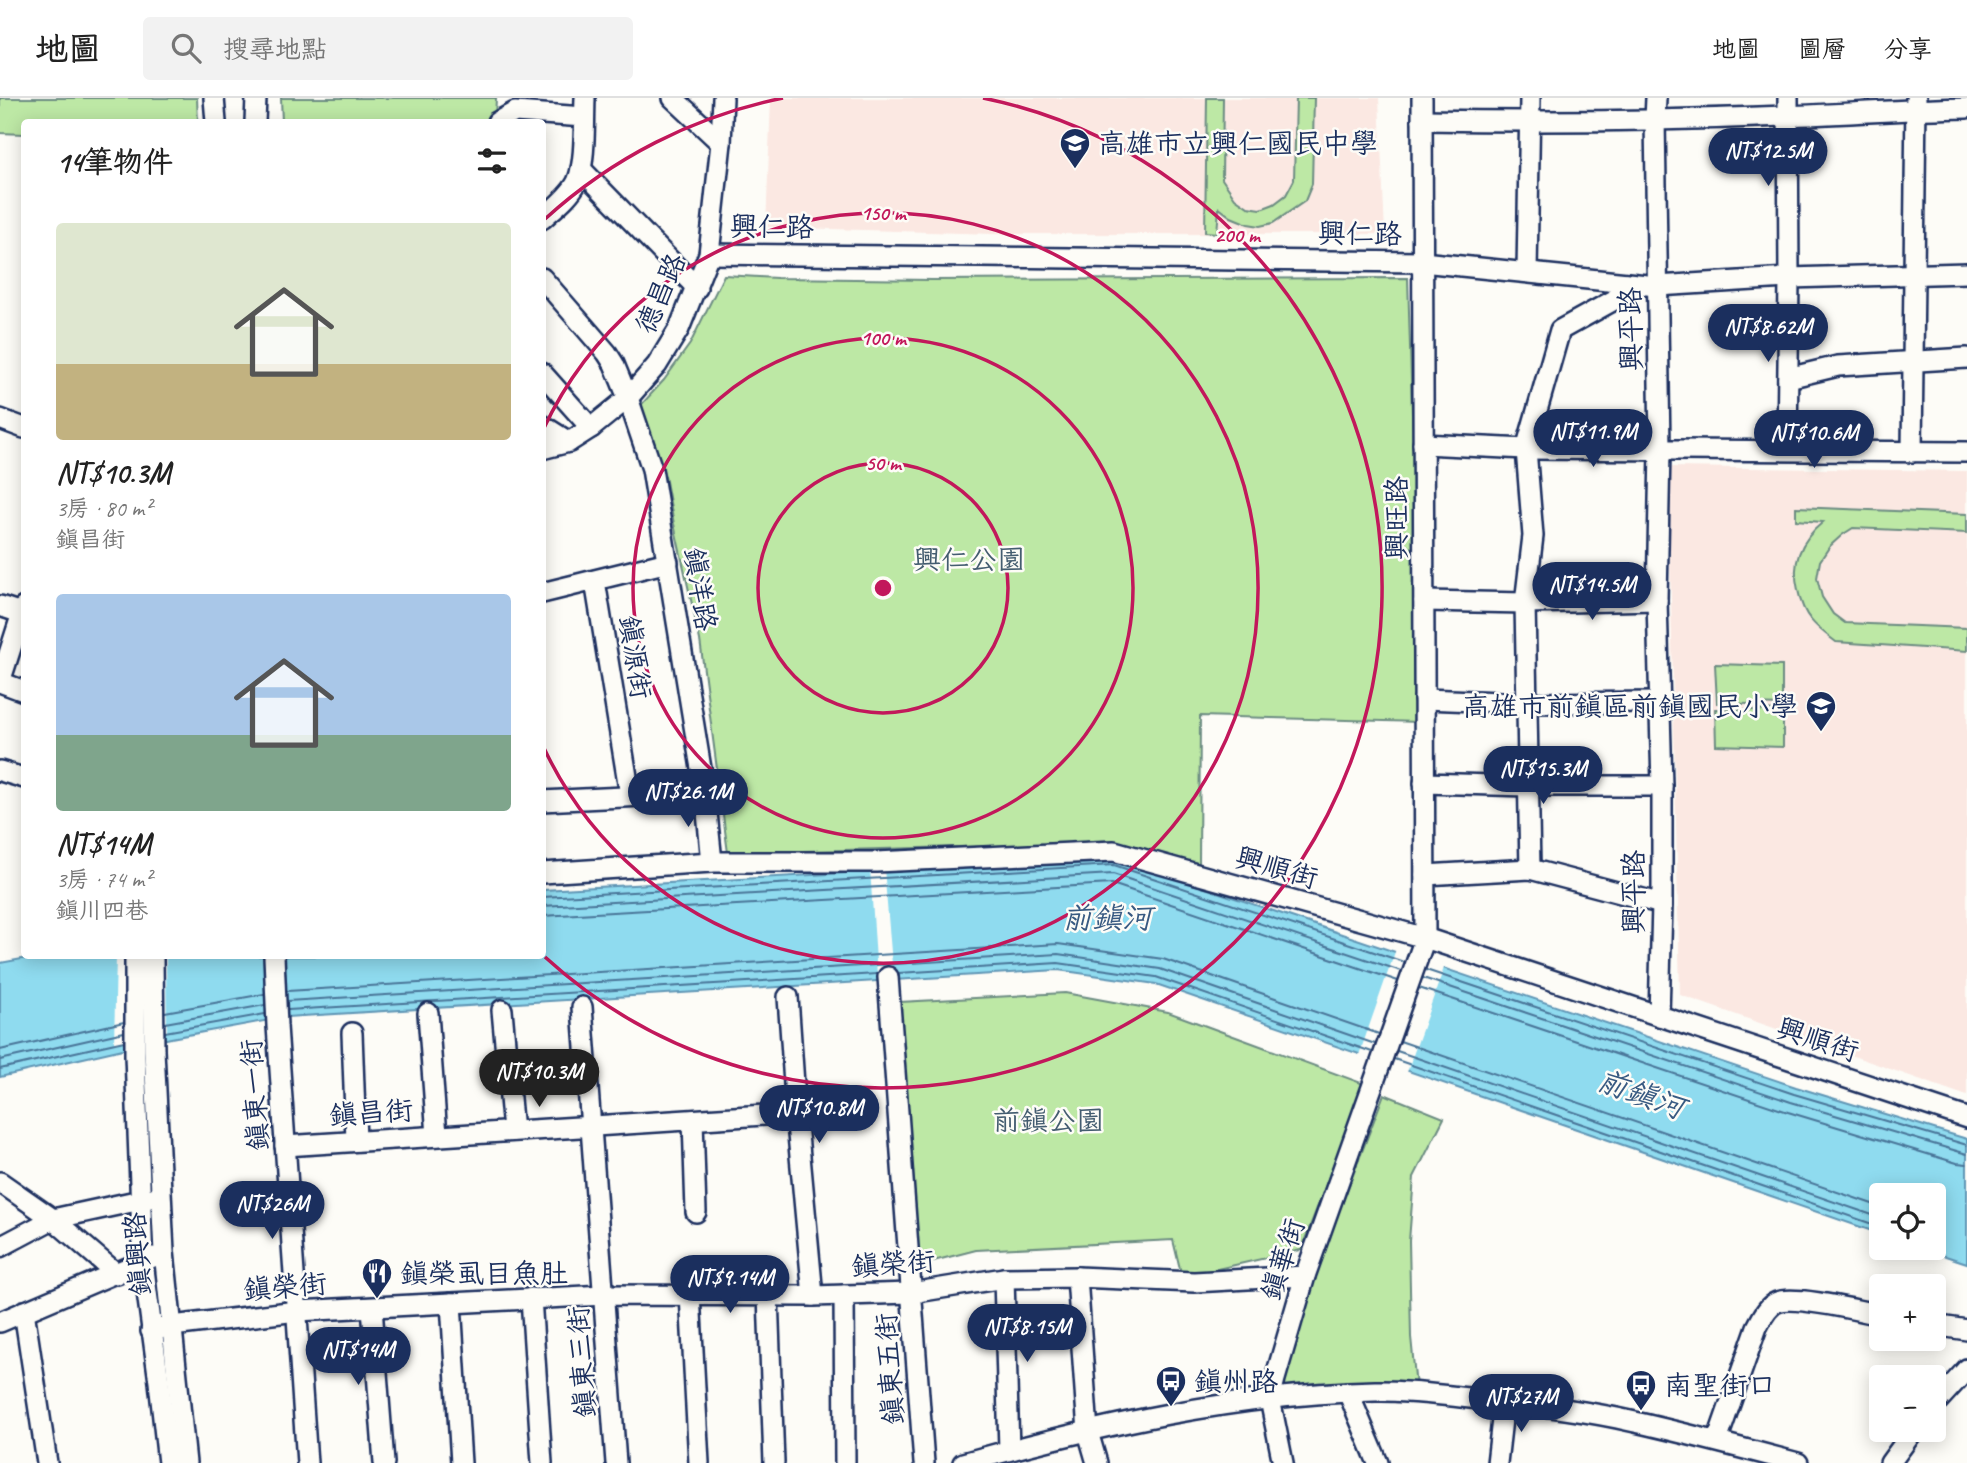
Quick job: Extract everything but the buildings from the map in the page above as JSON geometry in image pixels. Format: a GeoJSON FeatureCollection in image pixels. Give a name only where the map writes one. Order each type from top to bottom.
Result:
{"type":"FeatureCollection","features":[{"type":"Feature","properties":{"kind":"street"},"geometry":{"type":"LineString","coordinates":[[214,98],[216,119]]}},
{"type":"Feature","properties":{"kind":"street"},"geometry":{"type":"LineString","coordinates":[[255,119],[256,98]]}},
{"type":"Feature","properties":{"kind":"street"},"geometry":{"type":"LineString","coordinates":[[673,98],[721,144]]}},
{"type":"Feature","properties":{"kind":"street","name":"德昌路"},"geometry":{"type":"LineString","coordinates":[[546,448],[569,442],[592,428],[628,398],[657,365],[673,338],[709,254],[721,144],[723,98]]}},
{"type":"Feature","properties":{"kind":"street","name":"興旺路"},"geometry":{"type":"LineString","coordinates":[[1422,98],[1425,938]]}},
{"type":"Feature","properties":{"kind":"street"},"geometry":{"type":"LineString","coordinates":[[1527,272],[1530,98]]}},
{"type":"Feature","properties":{"kind":"street","name":"興平路"},"geometry":{"type":"LineString","coordinates":[[1656,98],[1660,450],[1657,600],[1662,786],[1659,1016]]}},
{"type":"Feature","properties":{"kind":"street"},"geometry":{"type":"LineString","coordinates":[[1422,120],[1529,122],[1655,119],[1788,107],[1916,103],[1967,108]]}},
{"type":"Feature","properties":{"kind":"street"},"geometry":{"type":"LineString","coordinates":[[1912,452],[1916,103]]}},
{"type":"Feature","properties":{"kind":"street"},"geometry":{"type":"LineString","coordinates":[[502,119],[515,112],[584,107],[581,169],[572,189],[546,215]]}},
{"type":"Feature","properties":{"kind":"street"},"geometry":{"type":"LineString","coordinates":[[1787,450],[1788,107]]}},
{"type":"Feature","properties":{"kind":"street"},"geometry":{"type":"LineString","coordinates":[[581,169],[696,288]]}},
{"type":"Feature","properties":{"kind":"street","name":"興仁路"},"geometry":{"type":"LineString","coordinates":[[709,254],[1422,262],[1657,286],[1789,278],[1967,273]]}},
{"type":"Feature","properties":{"kind":"street","name":"鎮洋路"},"geometry":{"type":"LineString","coordinates":[[546,283],[614,364],[652,468],[705,793],[712,862]]}},
{"type":"Feature","properties":{"kind":"street"},"geometry":{"type":"LineString","coordinates":[[1530,869],[1525,603],[1533,536],[1526,449],[1560,330],[1616,299],[1625,283]]}},
{"type":"Feature","properties":{"kind":"street"},"geometry":{"type":"LineString","coordinates":[[1788,378],[1838,366],[1967,358]]}},
{"type":"Feature","properties":{"kind":"street"},"geometry":{"type":"LineString","coordinates":[[546,377],[592,428]]}},
{"type":"Feature","properties":{"kind":"street"},"geometry":{"type":"LineString","coordinates":[[0,419],[21,427]]}},
{"type":"Feature","properties":{"kind":"street"},"geometry":{"type":"LineString","coordinates":[[546,428],[569,442]]}},
{"type":"Feature","properties":{"kind":"street"},"geometry":{"type":"LineString","coordinates":[[1423,444],[1526,449],[1967,452]]}},
{"type":"Feature","properties":{"kind":"street"},"geometry":{"type":"LineString","coordinates":[[595,581],[668,562]]}},
{"type":"Feature","properties":{"kind":"street","name":"鎮源街"},"geometry":{"type":"LineString","coordinates":[[546,592],[595,581],[630,795]]}},
{"type":"Feature","properties":{"kind":"street"},"geometry":{"type":"LineString","coordinates":[[1424,601],[1525,603],[1657,600]]}},
{"type":"Feature","properties":{"kind":"street"},"geometry":{"type":"LineString","coordinates":[[0,606],[21,610]]}},
{"type":"Feature","properties":{"kind":"street"},"geometry":{"type":"LineString","coordinates":[[21,620],[0,682],[21,690]]}},
{"type":"Feature","properties":{"kind":"street"},"geometry":{"type":"LineString","coordinates":[[1424,699],[1527,703],[1660,702]]}},
{"type":"Feature","properties":{"kind":"street"},"geometry":{"type":"LineString","coordinates":[[0,771],[21,777]]}},
{"type":"Feature","properties":{"kind":"street"},"geometry":{"type":"LineString","coordinates":[[1424,783],[1662,786]]}},
{"type":"Feature","properties":{"kind":"street"},"geometry":{"type":"LineString","coordinates":[[546,801],[705,793]]}},
{"type":"Feature","properties":{"kind":"street","name":"興順街"},"geometry":{"type":"LineString","coordinates":[[546,873],[712,862],[877,865],[1114,850],[1425,938],[1967,1118]]}},
{"type":"Feature","properties":{"kind":"street"},"geometry":{"type":"LineString","coordinates":[[1424,875],[1530,869],[1662,904]]}},
{"type":"Feature","properties":{"kind":"street","name":"鎮華街"},"geometry":{"type":"LineString","coordinates":[[1283,1463],[1270,1399],[1305,1276],[1425,938]]}},
{"type":"Feature","properties":{"kind":"street"},"geometry":{"type":"LineString","coordinates":[[135,959],[145,1041]]}},
{"type":"Feature","properties":{"kind":"street"},"geometry":{"type":"LineString","coordinates":[[145,1041],[153,959]]}},
{"type":"Feature","properties":{"kind":"street","name":"鎮東一街"},"geometry":{"type":"LineString","coordinates":[[274,959],[307,1463]]}},
{"type":"Feature","properties":{"kind":"street","name":"鎮東五街"},"geometry":{"type":"LineString","coordinates":[[888,977],[924,1463]]}},
{"type":"Feature","properties":{"kind":"street"},"geometry":{"type":"LineString","coordinates":[[788,998],[813,1296]]}},
{"type":"Feature","properties":{"kind":"street","name":"鎮東三街"},"geometry":{"type":"LineString","coordinates":[[582,1007],[616,1463]]}},
{"type":"Feature","properties":{"kind":"street"},"geometry":{"type":"LineString","coordinates":[[502,1010],[513,1131]]}},
{"type":"Feature","properties":{"kind":"street"},"geometry":{"type":"LineString","coordinates":[[428,1013],[437,1136]]}},
{"type":"Feature","properties":{"kind":"street"},"geometry":{"type":"LineString","coordinates":[[352,1033],[356,1141]]}},
{"type":"Feature","properties":{"kind":"street","name":"鎮興路"},"geometry":{"type":"LineString","coordinates":[[145,1041],[186,1463]]}},
{"type":"Feature","properties":{"kind":"street","name":"鎮興路"},"geometry":{"type":"LineString","coordinates":[[145,1041],[139,1201],[143,1262],[168,1463]]}},
{"type":"Feature","properties":{"kind":"street","name":"鎮昌街"},"geometry":{"type":"LineString","coordinates":[[285,1146],[796,1113]]}},
{"type":"Feature","properties":{"kind":"street"},"geometry":{"type":"LineString","coordinates":[[693,1120],[696,1212]]}},
{"type":"Feature","properties":{"kind":"street"},"geometry":{"type":"LineString","coordinates":[[0,1182],[53,1219],[117,1274]]}},
{"type":"Feature","properties":{"kind":"street"},"geometry":{"type":"LineString","coordinates":[[0,1247],[53,1219],[160,1195]]}},
{"type":"Feature","properties":{"kind":"street"},"geometry":{"type":"LineString","coordinates":[[0,1322],[164,1252]]}},
{"type":"Feature","properties":{"kind":"street","name":"鎮榮街"},"geometry":{"type":"LineString","coordinates":[[151,1331],[172,1326],[297,1311],[531,1298],[911,1293],[1004,1278],[1077,1277],[1194,1282],[1305,1276]]}},
{"type":"Feature","properties":{"kind":"street"},"geometry":{"type":"LineString","coordinates":[[1077,1277],[1088,1432],[1097,1463]]}},
{"type":"Feature","properties":{"kind":"street"},"geometry":{"type":"LineString","coordinates":[[1004,1278],[1009,1450]]}},
{"type":"Feature","properties":{"kind":"street"},"geometry":{"type":"LineString","coordinates":[[690,1294],[699,1463]]}},
{"type":"Feature","properties":{"kind":"street"},"geometry":{"type":"LineString","coordinates":[[768,1295],[774,1463]]}},
{"type":"Feature","properties":{"kind":"street"},"geometry":{"type":"LineString","coordinates":[[845,1295],[845,1463]]}},
{"type":"Feature","properties":{"kind":"street"},"geometry":{"type":"LineString","coordinates":[[531,1298],[542,1463]]}},
{"type":"Feature","properties":{"kind":"street"},"geometry":{"type":"LineString","coordinates":[[1717,1441],[1757,1327],[1773,1304],[1780,1300],[1803,1301],[1869,1313]]}},
{"type":"Feature","properties":{"kind":"street"},"geometry":{"type":"LineString","coordinates":[[452,1303],[461,1463]]}},
{"type":"Feature","properties":{"kind":"street"},"geometry":{"type":"LineString","coordinates":[[372,1308],[384,1463]]}},
{"type":"Feature","properties":{"kind":"street"},"geometry":{"type":"LineString","coordinates":[[24,1311],[47,1463]]}},
{"type":"Feature","properties":{"kind":"street"},"geometry":{"type":"LineString","coordinates":[[1946,1327],[1967,1331]]}},
{"type":"Feature","properties":{"kind":"street"},"geometry":{"type":"LineString","coordinates":[[1946,1392],[1967,1369]]}},
{"type":"Feature","properties":{"kind":"street"},"geometry":{"type":"LineString","coordinates":[[1348,1392],[1378,1463]]}},
{"type":"Feature","properties":{"kind":"street"},"geometry":{"type":"LineString","coordinates":[[963,1463],[1175,1412],[1348,1392],[1402,1392],[1504,1402],[1615,1418],[1798,1463]]}},
{"type":"Feature","properties":{"kind":"street"},"geometry":{"type":"LineString","coordinates":[[1497,1463],[1504,1402]]}},
{"type":"Feature","properties":{"kind":"street"},"geometry":{"type":"LineString","coordinates":[[1890,1463],[1905,1442]]}},
{"type":"Feature","properties":{"kind":"shaded area","name":"高雄市立興仁國民中學"},"geometry":{"type":"Polygon","coordinates":[[[771,98],[1379,98],[1385,234],[994,234],[766,227],[771,98]]]}},
{"type":"Feature","properties":{"kind":"shaded area","name":"高雄市前鎮區前鎮國民小學"},"geometry":{"type":"Polygon","coordinates":[[[1668,467],[1967,471],[1967,1096],[1680,995],[1668,467]]]}},
{"type":"Feature","properties":{"kind":"green space"},"geometry":{"type":"Polygon","coordinates":[[[0,98],[197,98],[198,119],[21,119],[21,134],[0,133],[0,98]]]}},
{"type":"Feature","properties":{"kind":"green space"},"geometry":{"type":"Polygon","coordinates":[[[281,98],[496,98],[495,118],[492,119],[282,119],[281,98]]]}},
{"type":"Feature","properties":{"kind":"green space"},"geometry":{"type":"Polygon","coordinates":[[[1207,98],[1223,98],[1222,179],[1235,198],[1248,207],[1261,209],[1286,195],[1294,180],[1296,98],[1314,98],[1312,184],[1305,201],[1273,223],[1260,226],[1231,217],[1219,208],[1217,233],[1205,232],[1207,98]]]}},
{"type":"Feature","properties":{"kind":"green space","name":"興仁公園"},"geometry":{"type":"Polygon","coordinates":[[[724,275],[932,280],[1408,278],[1421,722],[1200,716],[1199,865],[1108,843],[728,853],[700,640],[665,476],[641,405],[664,380],[690,344],[724,275]]]}},
{"type":"Feature","properties":{"kind":"green space"},"geometry":{"type":"Polygon","coordinates":[[[1796,507],[1967,514],[1967,533],[1853,528],[1830,546],[1820,561],[1817,578],[1822,597],[1833,614],[1845,623],[1967,628],[1967,651],[1836,642],[1823,632],[1803,606],[1796,570],[1804,544],[1823,522],[1796,520],[1796,507]]]}},
{"type":"Feature","properties":{"kind":"green space"},"geometry":{"type":"Polygon","coordinates":[[[1715,664],[1782,666],[1782,705],[1717,703],[1715,664]]]}},
{"type":"Feature","properties":{"kind":"green space"},"geometry":{"type":"Polygon","coordinates":[[[1715,709],[1783,711],[1783,747],[1716,745],[1715,709]]]}},
{"type":"Feature","properties":{"kind":"green space","name":"前鎮公園"},"geometry":{"type":"Polygon","coordinates":[[[1065,993],[1168,1012],[1364,1084],[1301,1250],[1182,1277],[1173,1240],[976,1250],[918,1265],[900,1002],[1065,993]]]}},
{"type":"Feature","properties":{"kind":"green space"},"geometry":{"type":"Polygon","coordinates":[[[1384,1094],[1444,1118],[1414,1177],[1409,1241],[1411,1337],[1416,1387],[1269,1395],[1384,1094]]]}},
{"type":"Feature","properties":{"kind":"water","name":"前鎮河"},"geometry":{"type":"Polygon","coordinates":[[[1116,858],[1796,1087],[1967,1139],[1967,1263],[1946,1256],[1946,1183],[1869,1183],[1869,1230],[1156,984],[1058,970],[286,1017],[171,1038],[0,1077],[0,963],[22,959],[546,959],[546,890],[1116,858]]]}},
{"type":"Feature","properties":{"kind":"pier"},"geometry":{"type":"Polygon","coordinates":[[[870,868],[884,868],[893,976],[877,976],[870,868]]]}},
{"type":"Feature","properties":{"kind":"pier"},"geometry":{"type":"Polygon","coordinates":[[[1396,949],[1445,965],[1406,1075],[1358,1058],[1396,949]]]}},
{"type":"Feature","properties":{"kind":"pier"},"geometry":{"type":"Polygon","coordinates":[[[116,959],[166,959],[167,1031],[114,1044],[116,959]]]}},
{"type":"Feature","properties":{"kind":"place","name":"高雄市立興仁國民中學"},"geometry":{"type":"Point","coordinates":[1075,170]}},
{"type":"Feature","properties":{"kind":"place","name":"高雄市前鎮區前鎮國民小學"},"geometry":{"type":"Point","coordinates":[1821,733]}},
{"type":"Feature","properties":{"kind":"place","name":"鎮榮虱目魚肚"},"geometry":{"type":"Point","coordinates":[377,1300]}},
{"type":"Feature","properties":{"kind":"place","name":"鎮州路"},"geometry":{"type":"Point","coordinates":[1171,1408]}},
{"type":"Feature","properties":{"kind":"place","name":"南聖街口"},"geometry":{"type":"Point","coordinates":[1641,1412]}}]}
